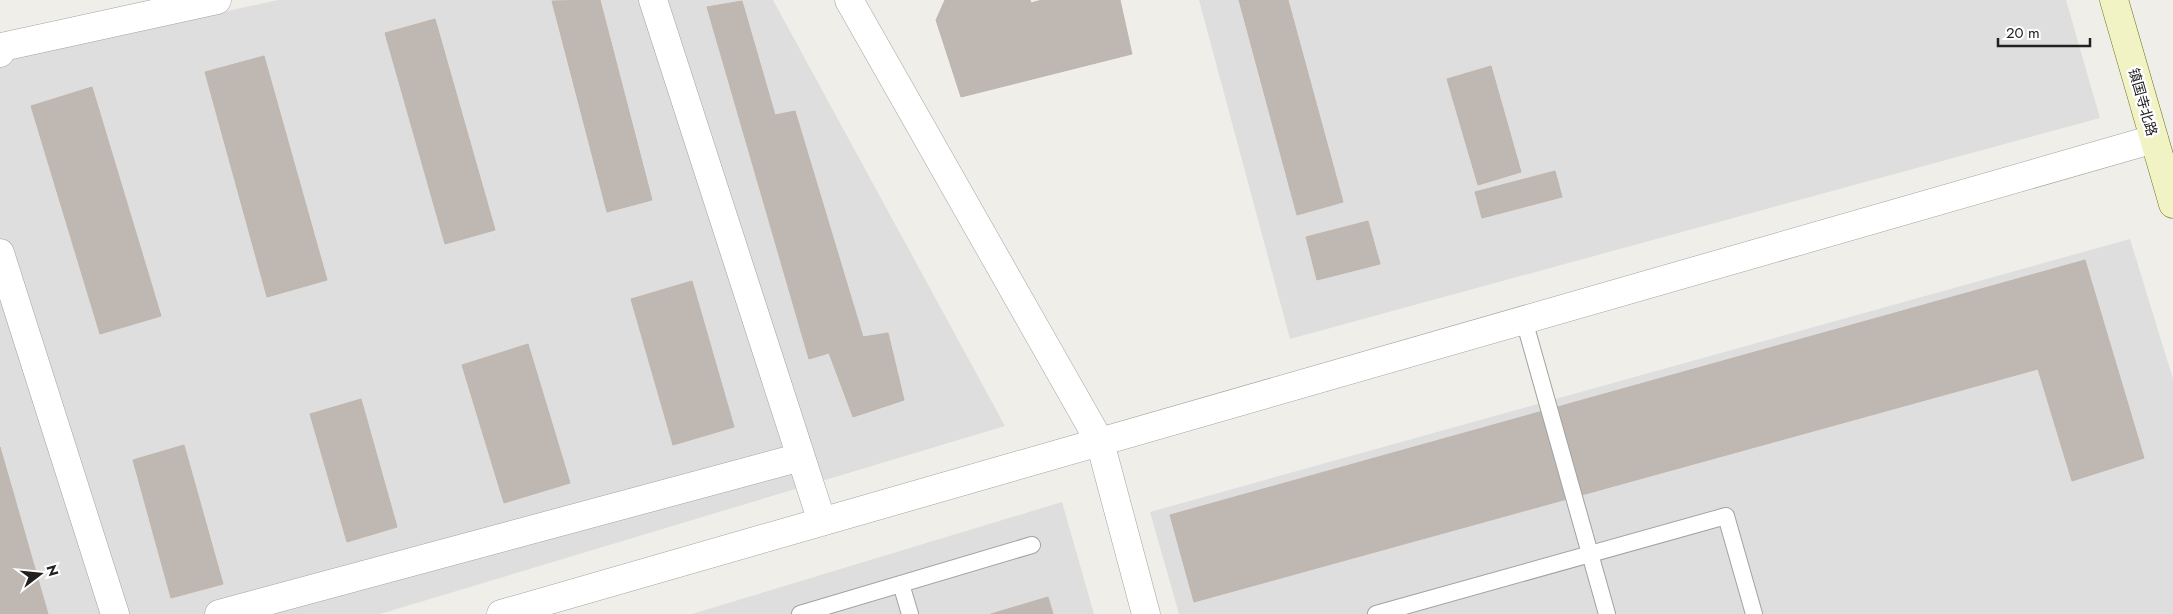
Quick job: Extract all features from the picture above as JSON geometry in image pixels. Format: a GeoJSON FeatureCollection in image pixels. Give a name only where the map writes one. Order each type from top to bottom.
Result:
{"type":"FeatureCollection","features":[{"type":"Feature","properties":{"kind":"street"},"geometry":{"type":"LineString","coordinates":[[0,53],[2,47],[217,0]]}},
{"type":"Feature","properties":{"kind":"street"},"geometry":{"type":"LineString","coordinates":[[653,0],[822,522]]}},
{"type":"Feature","properties":{"kind":"street"},"geometry":{"type":"LineString","coordinates":[[849,0],[1100,442],[1146,614]]}},
{"type":"Feature","properties":{"kind":"street","name":"镇国寺北路"},"geometry":{"type":"LineString","coordinates":[[2114,0],[2173,204]]}},
{"type":"Feature","properties":{"kind":"street"},"geometry":{"type":"LineString","coordinates":[[501,614],[2154,139]]}},
{"type":"Feature","properties":{"kind":"street"},"geometry":{"type":"LineString","coordinates":[[0,252],[115,614]]}},
{"type":"Feature","properties":{"kind":"street"},"geometry":{"type":"LineString","coordinates":[[219,614],[801,456]]}},
{"type":"Feature","properties":{"kind":"lane"},"geometry":{"type":"LineString","coordinates":[[1524,320],[1607,614]]}},
{"type":"Feature","properties":{"kind":"lane"},"geometry":{"type":"LineString","coordinates":[[1376,614],[1726,516],[1754,614]]}},
{"type":"Feature","properties":{"kind":"lane"},"geometry":{"type":"LineString","coordinates":[[800,614],[1032,545]]}},
{"type":"Feature","properties":{"kind":"lane"},"geometry":{"type":"LineString","coordinates":[[901,584],[910,614]]}},
{"type":"Feature","properties":{"kind":"shaded area"},"geometry":{"type":"Polygon","coordinates":[[[278,0],[773,0],[1005,426],[380,614],[0,614],[0,61],[278,0]]]}},
{"type":"Feature","properties":{"kind":"shaded area"},"geometry":{"type":"Polygon","coordinates":[[[1199,0],[2066,0],[2100,118],[1290,339],[1199,0]]]}},
{"type":"Feature","properties":{"kind":"shaded area"},"geometry":{"type":"Polygon","coordinates":[[[2130,239],[2173,379],[2173,614],[1179,614],[1150,512],[2130,239]]]}},
{"type":"Feature","properties":{"kind":"shaded area"},"geometry":{"type":"Polygon","coordinates":[[[1062,502],[1094,614],[692,614],[1062,502]]]}},
{"type":"Feature","properties":{"kind":"building"},"geometry":{"type":"Polygon","coordinates":[[[600,0],[652,200],[607,212],[552,1],[600,0]]]}},
{"type":"Feature","properties":{"kind":"building"},"geometry":{"type":"Polygon","coordinates":[[[945,0],[1030,0],[1031,3],[1042,0],[1120,0],[1132,54],[961,97],[936,20],[945,0]]]}},
{"type":"Feature","properties":{"kind":"building"},"geometry":{"type":"Polygon","coordinates":[[[1239,0],[1288,0],[1343,202],[1297,215],[1239,0]]]}},
{"type":"Feature","properties":{"kind":"building"},"geometry":{"type":"Polygon","coordinates":[[[742,1],[775,115],[795,111],[863,337],[888,333],[904,400],[853,417],[829,353],[809,359],[707,7],[742,1]]]}},
{"type":"Feature","properties":{"kind":"building"},"geometry":{"type":"Polygon","coordinates":[[[435,19],[495,230],[445,244],[385,33],[435,19]]]}},
{"type":"Feature","properties":{"kind":"building"},"geometry":{"type":"Polygon","coordinates":[[[264,56],[327,280],[267,297],[205,72],[264,56]]]}},
{"type":"Feature","properties":{"kind":"building"},"geometry":{"type":"Polygon","coordinates":[[[1491,66],[1521,172],[1478,185],[1447,79],[1491,66]]]}},
{"type":"Feature","properties":{"kind":"building"},"geometry":{"type":"Polygon","coordinates":[[[92,87],[161,316],[100,334],[31,106],[92,87]]]}},
{"type":"Feature","properties":{"kind":"building"},"geometry":{"type":"Polygon","coordinates":[[[1555,171],[1562,197],[1482,218],[1475,192],[1555,171]]]}},
{"type":"Feature","properties":{"kind":"building"},"geometry":{"type":"Polygon","coordinates":[[[1368,221],[1380,264],[1317,280],[1306,237],[1368,221]]]}},
{"type":"Feature","properties":{"kind":"building"},"geometry":{"type":"Polygon","coordinates":[[[2085,260],[2144,458],[2072,481],[2038,369],[1194,602],[1170,515],[2085,260]]]}},
{"type":"Feature","properties":{"kind":"building"},"geometry":{"type":"Polygon","coordinates":[[[692,281],[734,427],[673,445],[631,299],[692,281]]]}},
{"type":"Feature","properties":{"kind":"building"},"geometry":{"type":"Polygon","coordinates":[[[528,344],[570,483],[504,503],[462,365],[528,344]]]}},
{"type":"Feature","properties":{"kind":"building"},"geometry":{"type":"Polygon","coordinates":[[[361,399],[397,527],[347,542],[310,414],[361,399]]]}},
{"type":"Feature","properties":{"kind":"building"},"geometry":{"type":"Polygon","coordinates":[[[184,445],[223,584],[171,598],[133,460],[184,445]]]}},
{"type":"Feature","properties":{"kind":"building"},"geometry":{"type":"Polygon","coordinates":[[[0,447],[48,614],[0,614],[0,447]]]}},
{"type":"Feature","properties":{"kind":"building"},"geometry":{"type":"Polygon","coordinates":[[[1048,597],[1053,614],[991,614],[1048,597]]]}}]}
